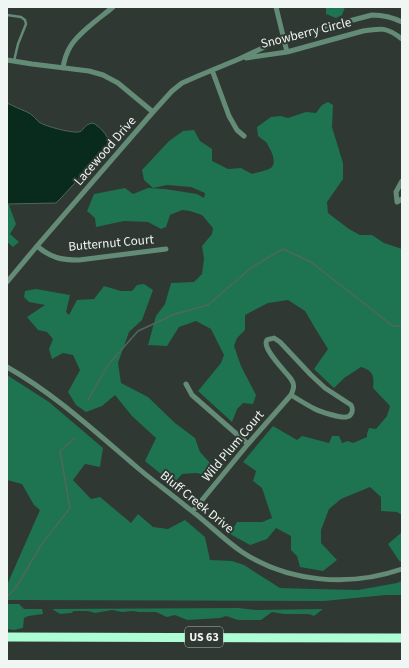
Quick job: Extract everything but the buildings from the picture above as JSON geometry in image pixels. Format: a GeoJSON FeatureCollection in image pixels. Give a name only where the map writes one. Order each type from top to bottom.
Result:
{"type":"FeatureCollection","features":[{"type":"Feature","properties":{"kind":"highway","name":"US 63"},"geometry":{"type":"LineString","coordinates":[[7,637],[402,638]]}},
{"type":"Feature","properties":{"kind":"street"},"geometry":{"type":"LineString","coordinates":[[63,68],[65,57],[70,46],[82,33],[113,7]]}},
{"type":"Feature","properties":{"kind":"street"},"geometry":{"type":"LineString","coordinates":[[276,7],[288,52]]}},
{"type":"Feature","properties":{"kind":"street","name":"Snowberry Circle"},"geometry":{"type":"LineString","coordinates":[[239,59],[284,38],[372,15],[385,15],[402,22]]}},
{"type":"Feature","properties":{"kind":"street","name":"Snowberry Circle"},"geometry":{"type":"LineString","coordinates":[[239,59],[288,52],[374,29],[385,29],[402,39]]}},
{"type":"Feature","properties":{"kind":"street","name":"Lacewood Drive"},"geometry":{"type":"LineString","coordinates":[[7,282],[172,91],[182,83],[239,59]]}},
{"type":"Feature","properties":{"kind":"street"},"geometry":{"type":"LineString","coordinates":[[7,60],[89,72],[103,76],[118,83],[154,112]]}},
{"type":"Feature","properties":{"kind":"street"},"geometry":{"type":"LineString","coordinates":[[212,70],[229,116],[237,130],[244,136]]}},
{"type":"Feature","properties":{"kind":"street"},"geometry":{"type":"LineString","coordinates":[[402,181],[396,192],[397,202],[402,199]]}},
{"type":"Feature","properties":{"kind":"street","name":"Butternut Court"},"geometry":{"type":"LineString","coordinates":[[37,246],[46,253],[66,260],[79,260],[166,249]]}},
{"type":"Feature","properties":{"kind":"street"},"geometry":{"type":"LineString","coordinates":[[274,338],[280,342],[325,388],[351,406],[352,412],[346,417],[324,412],[305,404],[291,395],[294,388],[293,382],[270,354],[266,344],[270,339],[274,338]]}},
{"type":"Feature","properties":{"kind":"street","name":"Bluff Creek Drive"},"geometry":{"type":"LineString","coordinates":[[7,367],[50,394],[132,464],[193,511],[227,541],[263,564],[308,577],[328,580],[366,578],[388,574],[402,569]]}},
{"type":"Feature","properties":{"kind":"street"},"geometry":{"type":"LineString","coordinates":[[186,384],[192,395],[248,444]]}},
{"type":"Feature","properties":{"kind":"street","name":"Wild Plum Court"},"geometry":{"type":"LineString","coordinates":[[193,511],[248,444],[291,395]]}},
{"type":"Feature","properties":{"kind":"lane"},"geometry":{"type":"LineString","coordinates":[[7,15],[21,17],[25,20],[26,24],[18,44],[14,61]]}},
{"type":"Feature","properties":{"kind":"green space"},"geometry":{"type":"Polygon","coordinates":[[[326,7],[345,7],[342,15],[336,18],[326,14],[326,7]]]}},
{"type":"Feature","properties":{"kind":"green space"},"geometry":{"type":"Polygon","coordinates":[[[328,102],[333,105],[332,127],[343,163],[343,179],[327,202],[328,213],[349,229],[360,235],[372,235],[384,243],[402,249],[402,515],[397,512],[381,511],[381,497],[370,487],[341,499],[329,509],[321,530],[321,543],[337,560],[323,571],[300,567],[297,556],[291,550],[291,536],[276,528],[267,539],[250,545],[230,534],[237,522],[262,522],[272,518],[262,488],[253,481],[256,471],[243,462],[273,426],[297,440],[302,436],[329,443],[332,436],[339,436],[342,443],[348,441],[353,443],[367,437],[369,428],[376,429],[387,416],[390,406],[373,388],[373,378],[371,373],[361,367],[344,378],[334,388],[314,369],[328,349],[305,311],[288,300],[268,303],[245,315],[245,330],[237,338],[234,346],[241,366],[256,395],[253,404],[243,403],[237,409],[232,422],[198,391],[221,363],[224,355],[211,329],[196,321],[179,327],[167,346],[148,345],[156,316],[165,304],[171,283],[194,282],[202,274],[204,259],[202,246],[212,234],[213,228],[202,215],[182,210],[170,215],[166,227],[161,229],[148,222],[124,221],[96,227],[95,218],[87,211],[94,194],[125,188],[133,194],[148,188],[197,194],[204,198],[205,193],[191,187],[167,185],[153,188],[144,180],[142,170],[169,141],[183,131],[194,130],[200,141],[212,149],[212,161],[228,169],[241,168],[252,174],[269,169],[274,162],[273,155],[266,142],[258,136],[257,127],[271,117],[281,116],[288,118],[306,112],[316,113],[322,105],[328,102]]]}},
{"type":"Feature","properties":{"kind":"green space"},"geometry":{"type":"Polygon","coordinates":[[[7,205],[9,205],[16,224],[10,234],[19,242],[13,247],[7,242],[7,205]]]}},
{"type":"Feature","properties":{"kind":"green space"},"geometry":{"type":"Polygon","coordinates":[[[144,284],[153,290],[142,320],[129,332],[118,363],[121,383],[148,397],[175,423],[195,438],[200,452],[211,464],[219,469],[212,476],[196,473],[182,474],[173,484],[145,461],[156,438],[132,416],[115,395],[102,406],[86,412],[76,405],[68,392],[80,370],[73,355],[63,353],[52,359],[49,349],[53,339],[47,332],[38,330],[27,317],[45,305],[29,302],[24,297],[25,291],[36,289],[70,295],[66,312],[69,315],[77,300],[94,299],[104,286],[121,291],[132,291],[137,285],[144,284]]]}},
{"type":"Feature","properties":{"kind":"green space"},"geometry":{"type":"Polygon","coordinates":[[[7,375],[49,402],[103,448],[100,467],[85,464],[73,480],[91,499],[100,497],[131,523],[138,514],[153,527],[168,529],[185,520],[205,537],[210,560],[232,561],[244,565],[280,588],[358,590],[402,581],[402,595],[386,595],[324,601],[7,600],[7,585],[40,510],[34,505],[22,484],[7,480],[7,375]]]}},
{"type":"Feature","properties":{"kind":"green space"},"geometry":{"type":"Polygon","coordinates":[[[402,532],[402,560],[400,562],[388,544],[402,532]]]}},
{"type":"Feature","properties":{"kind":"green space"},"geometry":{"type":"Polygon","coordinates":[[[7,604],[19,604],[24,609],[42,609],[43,614],[24,618],[23,628],[14,630],[7,629],[7,604]]]}},
{"type":"Feature","properties":{"kind":"green space"},"geometry":{"type":"Polygon","coordinates":[[[239,608],[255,610],[323,609],[314,616],[309,614],[284,614],[272,612],[261,620],[238,620],[226,616],[220,618],[187,620],[175,615],[167,617],[156,612],[122,612],[112,610],[95,613],[88,611],[74,611],[71,613],[60,614],[52,609],[239,608]]]}},
{"type":"Feature","properties":{"kind":"shaded area"},"geometry":{"type":"Polygon","coordinates":[[[7,103],[29,113],[39,122],[46,125],[64,130],[80,132],[87,125],[93,123],[107,136],[109,142],[106,149],[56,203],[7,204],[7,103]]]}},
{"type":"Feature","properties":{"kind":"waterway"},"geometry":{"type":"LineString","coordinates":[[88,400],[108,365],[138,331],[175,314],[208,305],[252,267],[283,249],[311,262],[393,326],[402,326]]}},
{"type":"Feature","properties":{"kind":"waterway"},"geometry":{"type":"LineString","coordinates":[[7,597],[17,586],[41,545],[70,508],[60,451],[75,438]]}}]}
